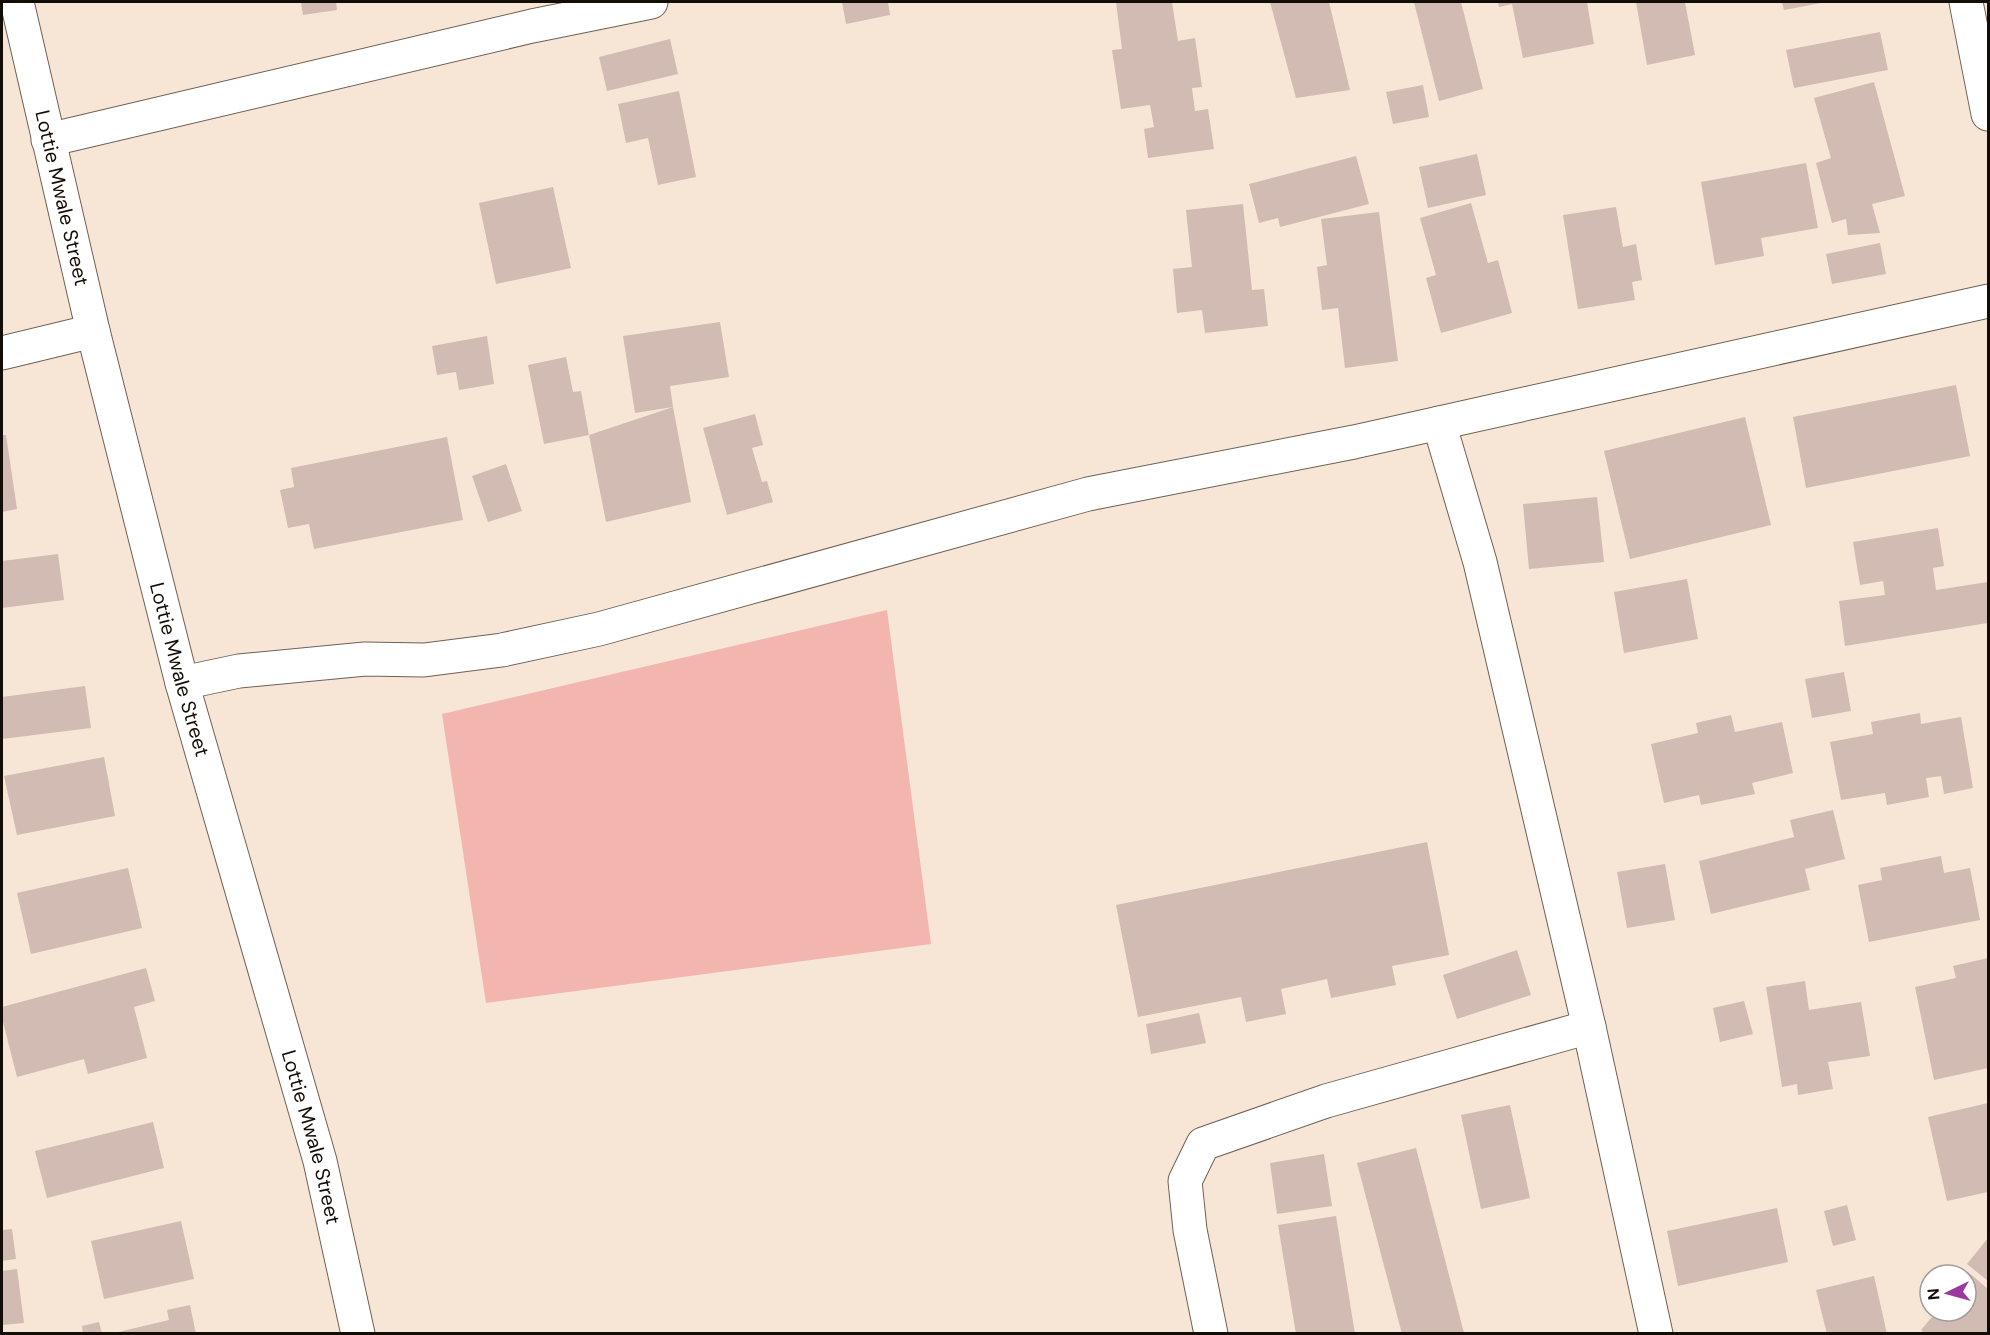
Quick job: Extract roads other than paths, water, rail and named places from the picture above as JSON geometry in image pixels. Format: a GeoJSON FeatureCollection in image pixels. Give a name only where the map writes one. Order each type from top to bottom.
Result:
{"type":"FeatureCollection","features":[{"type":"Feature","properties":{"kind":"street","name":"Lottie Mwale Street"},"geometry":{"type":"LineString","coordinates":[[16,2],[93,331],[182,683],[320,1161],[358,1334]]}},
{"type":"Feature","properties":{"kind":"street"},"geometry":{"type":"LineString","coordinates":[[48,140],[532,26],[651,2]]}},
{"type":"Feature","properties":{"kind":"street"},"geometry":{"type":"LineString","coordinates":[[1966,2],[1989,114]]}},
{"type":"Feature","properties":{"kind":"street"},"geometry":{"type":"LineString","coordinates":[[182,683],[239,671],[366,659],[424,660],[502,650],[610,626],[1088,494],[1439,423],[1989,301]]}},
{"type":"Feature","properties":{"kind":"street"},"geometry":{"type":"LineString","coordinates":[[2,353],[93,331]]}},
{"type":"Feature","properties":{"kind":"street"},"geometry":{"type":"LineString","coordinates":[[1439,423],[1480,562],[1589,1027],[1656,1334]]}},
{"type":"Feature","properties":{"kind":"street"},"geometry":{"type":"LineString","coordinates":[[1211,1334],[1190,1230],[1185,1181],[1203,1144],[1326,1101],[1589,1027]]}}]}
